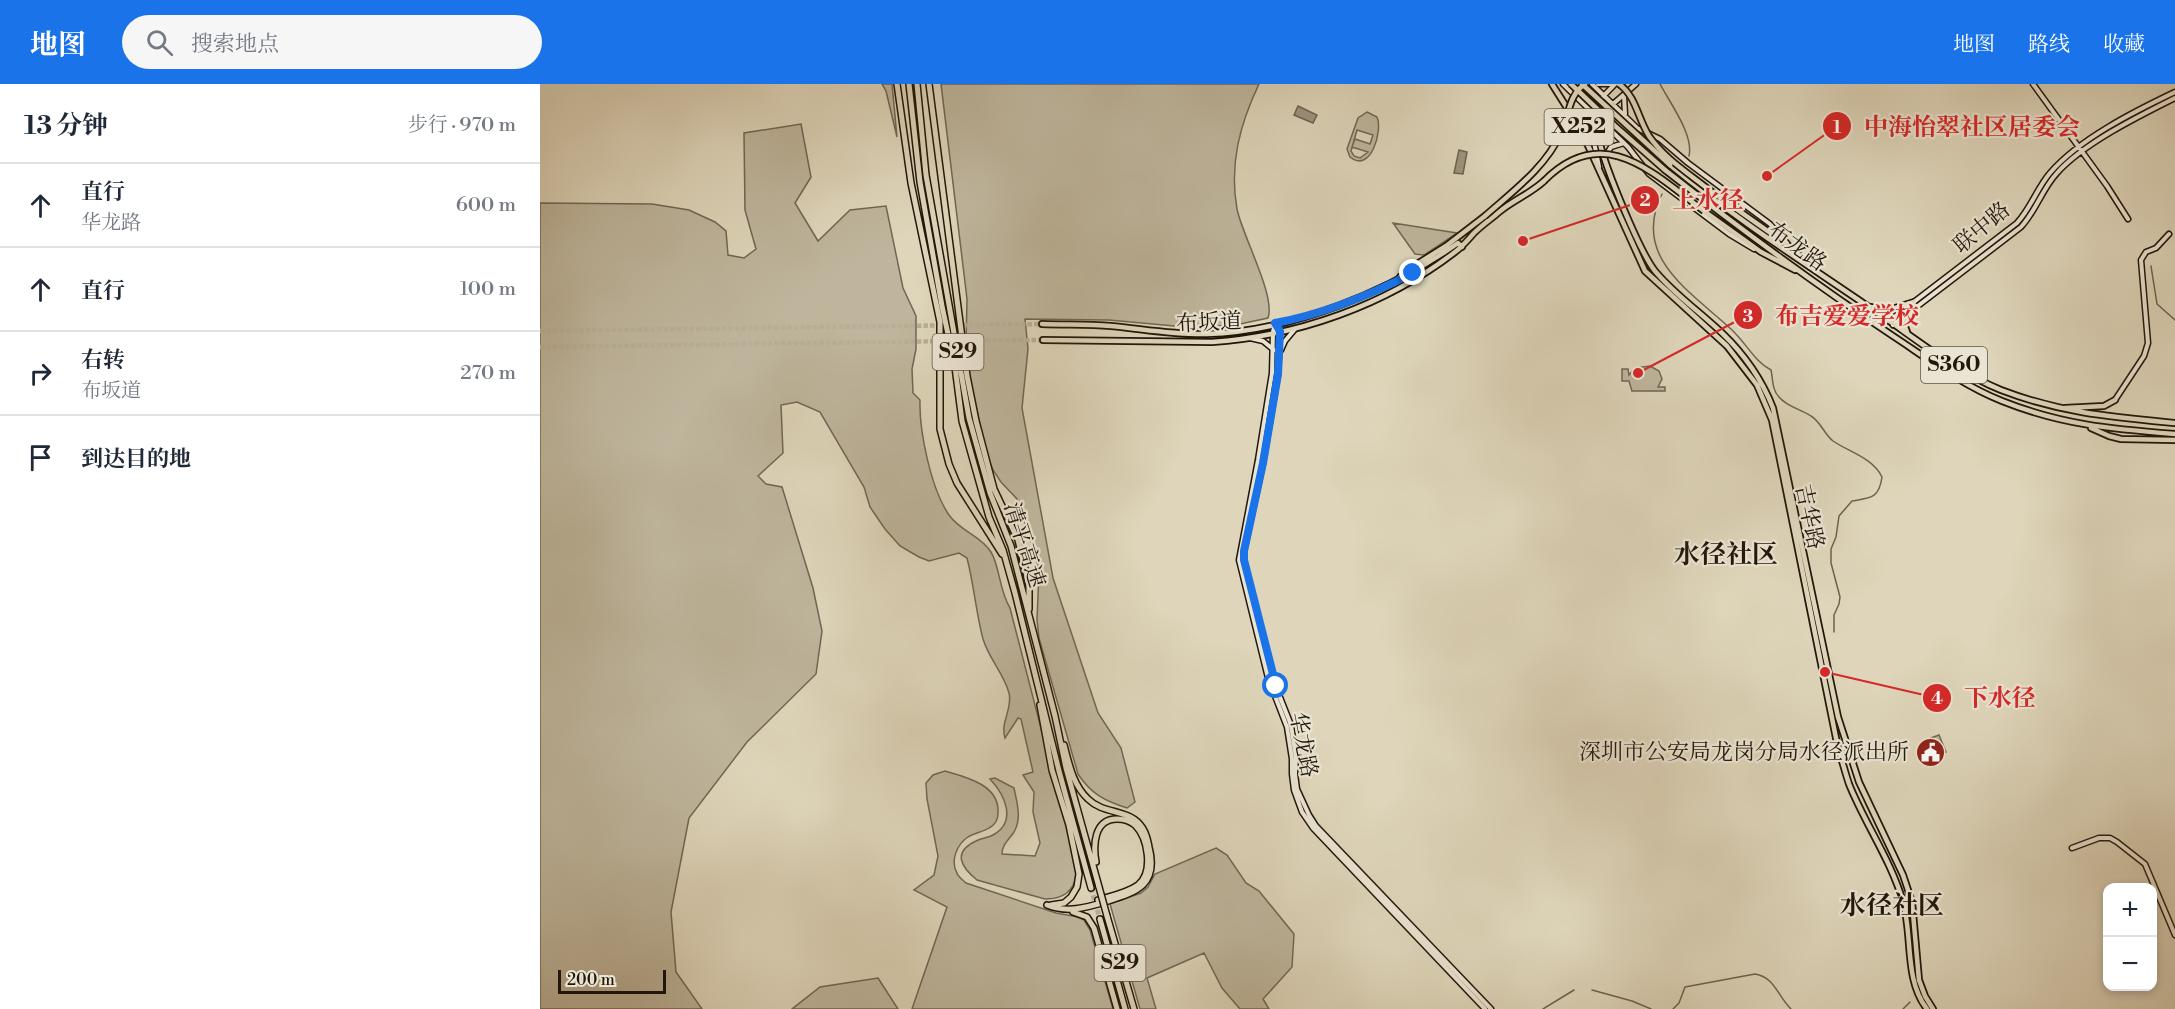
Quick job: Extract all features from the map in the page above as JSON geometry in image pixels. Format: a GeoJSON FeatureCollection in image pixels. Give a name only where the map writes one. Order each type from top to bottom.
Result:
{"type":"FeatureCollection","features":[{"type":"Feature","properties":{"kind":"highway"},"geometry":{"type":"LineString","coordinates":[[897,84],[910,183],[940,322],[940,429],[949,464],[957,483],[1006,562]]}},
{"type":"Feature","properties":{"kind":"highway","name":"清平高速"},"geometry":{"type":"LineString","coordinates":[[909,84],[920,182],[955,367],[962,421],[989,517],[1006,562],[1091,888]]}},
{"type":"Feature","properties":{"kind":"highway","name":"清平高速"},"geometry":{"type":"LineString","coordinates":[[916,84],[926,175],[969,418],[990,494],[1009,540],[1055,716],[1066,768],[1134,1009]]}},
{"type":"Feature","properties":{"kind":"highway"},"geometry":{"type":"LineString","coordinates":[[929,84],[967,376],[992,481],[1015,533],[1025,568],[1030,593],[1029,614]]}},
{"type":"Feature","properties":{"kind":"highway"},"geometry":{"type":"LineString","coordinates":[[1031,656],[1052,770],[1069,825],[1080,874],[1076,890],[1068,901],[1047,905]]}},
{"type":"Feature","properties":{"kind":"highway"},"geometry":{"type":"LineString","coordinates":[[1055,716],[1072,773],[1082,793],[1097,806],[1126,815],[1138,823],[1147,839],[1152,863],[1147,881],[1132,893],[1083,908],[1057,909]]}},
{"type":"Feature","properties":{"kind":"highway"},"geometry":{"type":"LineString","coordinates":[[1047,905],[1061,907],[1083,905],[1124,892],[1141,882],[1147,867],[1147,855],[1140,832],[1129,821],[1112,819],[1098,830],[1094,850],[1099,887]]}},
{"type":"Feature","properties":{"kind":"highway"},"geometry":{"type":"LineString","coordinates":[[1047,905],[1079,913],[1090,920],[1117,1009]]}},
{"type":"Feature","properties":{"kind":"highway","name":"S29"},"geometry":{"type":"LineString","coordinates":[[1100,919],[1125,1009]]}},
{"type":"Feature","properties":{"kind":"main road","name":"吉华路"},"geometry":{"type":"LineString","coordinates":[[1552,84],[1576,122],[1602,173],[1645,271],[1727,346],[1746,368],[1766,403],[1838,748],[1849,784],[1896,882],[1903,902],[1909,931],[1912,975],[1916,990],[1927,1009]]}},
{"type":"Feature","properties":{"kind":"main road","name":"布龙路"},"geometry":{"type":"LineString","coordinates":[[1571,84],[1615,126],[1692,191],[1868,319],[1973,387],[2020,408],[2082,425],[2175,434]]}},
{"type":"Feature","properties":{"kind":"main road","name":"布龙路"},"geometry":{"type":"LineString","coordinates":[[1584,84],[1622,123],[1696,186],[1816,272],[1983,382],[2055,407],[2111,417]]}},
{"type":"Feature","properties":{"kind":"main road"},"geometry":{"type":"LineString","coordinates":[[1399,279],[1446,246],[1510,195],[1545,158],[1561,134],[1574,96],[1584,84]]}},
{"type":"Feature","properties":{"kind":"main road"},"geometry":{"type":"LineString","coordinates":[[1615,84],[1631,96],[1642,124],[1657,146],[1708,189],[1790,246],[1816,272]]}},
{"type":"Feature","properties":{"kind":"main road","name":"X252"},"geometry":{"type":"LineString","coordinates":[[1600,121],[1613,104]]}},
{"type":"Feature","properties":{"kind":"main road","name":"吉华路"},"geometry":{"type":"LineString","coordinates":[[1600,121],[1599,136],[1605,160],[1639,243],[1653,268],[1742,355],[1766,392],[1773,408],[1838,717],[1859,782],[1903,875],[1912,902],[1919,980],[1933,1009]]}},
{"type":"Feature","properties":{"kind":"main road","name":"布坂道"},"geometry":{"type":"LineString","coordinates":[[1043,340],[1212,342],[1249,338],[1280,331],[1352,310],[1377,300],[1426,273],[1475,231],[1504,208],[1531,192],[1557,169],[1577,158],[1592,154],[1616,154],[1633,160],[1761,252],[1805,274]]}},
{"type":"Feature","properties":{"kind":"main road","name":"布坂道"},"geometry":{"type":"LineString","coordinates":[[1042,324],[1109,326],[1204,334],[1234,332],[1296,319],[1347,303],[1413,273],[1460,245]]}},
{"type":"Feature","properties":{"kind":"main road"},"geometry":{"type":"LineString","coordinates":[[1870,307],[1892,309],[1914,302]]}},
{"type":"Feature","properties":{"kind":"main road"},"geometry":{"type":"LineString","coordinates":[[1906,315],[1904,324],[1909,335]]}},
{"type":"Feature","properties":{"kind":"main road"},"geometry":{"type":"LineString","coordinates":[[2055,407],[2104,406],[2115,400]]}},
{"type":"Feature","properties":{"kind":"main road"},"geometry":{"type":"LineString","coordinates":[[2111,417],[2108,413],[2115,400]]}},
{"type":"Feature","properties":{"kind":"main road","name":"S360"},"geometry":{"type":"LineString","coordinates":[[2111,417],[2175,423]]}},
{"type":"Feature","properties":{"kind":"main road"},"geometry":{"type":"LineString","coordinates":[[2082,425],[2117,439],[2175,440]]}},
{"type":"Feature","properties":{"kind":"street"},"geometry":{"type":"LineString","coordinates":[[1563,84],[1624,143],[1649,174],[1736,239],[1761,252]]}},
{"type":"Feature","properties":{"kind":"street","name":"X252"},"geometry":{"type":"LineString","coordinates":[[1592,84],[1613,104]]}},
{"type":"Feature","properties":{"kind":"street"},"geometry":{"type":"LineString","coordinates":[[1598,84],[1615,84]]}},
{"type":"Feature","properties":{"kind":"street"},"geometry":{"type":"LineString","coordinates":[[1589,110],[1615,84]]}},
{"type":"Feature","properties":{"kind":"street"},"geometry":{"type":"LineString","coordinates":[[1636,84],[1613,104],[1639,129],[1660,139],[1688,163],[1770,224],[1790,246]]}},
{"type":"Feature","properties":{"kind":"street"},"geometry":{"type":"LineString","coordinates":[[2033,84],[2128,219]]}},
{"type":"Feature","properties":{"kind":"street","name":"联中路"},"geometry":{"type":"LineString","coordinates":[[1891,323],[1906,315],[2021,227],[2055,176],[2081,150],[2127,116],[2175,92]]}},
{"type":"Feature","properties":{"kind":"street"},"geometry":{"type":"LineString","coordinates":[[1625,93],[1623,106],[1626,117]]}},
{"type":"Feature","properties":{"kind":"street","name":"联中路"},"geometry":{"type":"LineString","coordinates":[[1891,323],[1914,302],[2017,223],[2028,210],[2050,172],[2062,161],[2130,121],[2175,98]]}},
{"type":"Feature","properties":{"kind":"street"},"geometry":{"type":"LineString","coordinates":[[1589,110],[1591,129],[1602,173]]}},
{"type":"Feature","properties":{"kind":"street"},"geometry":{"type":"LineString","coordinates":[[1605,160],[1610,148],[1624,143]]}},
{"type":"Feature","properties":{"kind":"street"},"geometry":{"type":"LineString","coordinates":[[2115,400],[2147,348],[2149,335],[2140,263],[2146,252],[2156,248],[2169,234]]}},
{"type":"Feature","properties":{"kind":"street"},"geometry":{"type":"LineString","coordinates":[[1275,323],[1280,331]]}},
{"type":"Feature","properties":{"kind":"street","name":"华龙路"},"geometry":{"type":"LineString","coordinates":[[1275,323],[1274,350],[1258,460],[1239,560],[1268,678],[1287,727],[1292,774],[1300,805],[1313,828],[1485,1009]]}},
{"type":"Feature","properties":{"kind":"street"},"geometry":{"type":"LineString","coordinates":[[1279,353],[1285,341],[1297,327]]}},
{"type":"Feature","properties":{"kind":"street","name":"华龙路"},"geometry":{"type":"LineString","coordinates":[[1280,331],[1278,374],[1244,560],[1272,677],[1291,725],[1296,758],[1296,782],[1303,803],[1317,826],[1491,1009]]}},
{"type":"Feature","properties":{"kind":"street"},"geometry":{"type":"LineString","coordinates":[[1249,338],[1263,341],[1274,350]]}},
{"type":"Feature","properties":{"kind":"street"},"geometry":{"type":"LineString","coordinates":[[2072,848],[2099,838],[2110,838],[2145,864],[2175,935]]}},
{"type":"Feature","properties":{"kind":"shaded area"},"geometry":{"type":"Polygon","coordinates":[[[882,84],[892,84],[897,137],[886,91],[882,84]]]}},
{"type":"Feature","properties":{"kind":"shaded area"},"geometry":{"type":"Polygon","coordinates":[[[941,84],[1259,84],[1246,114],[1235,160],[1234,176],[1237,209],[1267,295],[1268,318],[1240,324],[1196,328],[1109,320],[1025,319],[1028,349],[1022,408],[1053,578],[1098,713],[1121,748],[1135,802],[1127,808],[1099,796],[1078,774],[1039,638],[1037,620],[1039,573],[1036,557],[1017,499],[1001,482],[987,455],[969,375],[966,345],[967,299],[941,84]]]}},
{"type":"Feature","properties":{"kind":"shaded area"},"geometry":{"type":"Polygon","coordinates":[[[1298,106],[1317,115],[1313,123],[1294,115],[1298,106]]]}},
{"type":"Feature","properties":{"kind":"shaded area"},"geometry":{"type":"Polygon","coordinates":[[[1367,112],[1377,117],[1377,140],[1369,155],[1364,160],[1357,161],[1350,157],[1347,149],[1358,118],[1367,112]],[[1357,130],[1353,145],[1355,139],[1370,144],[1373,135],[1357,130]],[[1352,147],[1351,151],[1354,156],[1360,158],[1368,152],[1352,147]]]}},
{"type":"Feature","properties":{"kind":"shaded area"},"geometry":{"type":"Polygon","coordinates":[[[801,124],[811,177],[795,203],[818,241],[850,210],[886,206],[903,288],[916,316],[916,349],[912,369],[913,393],[920,400],[927,459],[937,490],[949,515],[987,546],[994,558],[1010,608],[1075,861],[1076,877],[1067,893],[1045,899],[977,880],[963,865],[962,855],[968,845],[993,835],[1001,829],[1005,822],[1007,815],[1004,800],[990,779],[995,778],[1014,788],[1017,805],[1016,827],[1004,845],[1002,854],[1035,856],[1040,843],[1033,812],[1034,792],[1023,775],[1033,772],[1021,719],[1018,718],[1005,738],[1004,726],[1010,699],[1009,693],[983,639],[967,558],[959,553],[929,561],[900,546],[870,507],[864,487],[820,412],[797,402],[781,405],[783,453],[758,476],[766,484],[782,487],[813,588],[822,631],[816,674],[747,742],[689,818],[671,912],[676,972],[702,1009],[540,1009],[540,203],[652,204],[689,210],[715,222],[726,231],[728,255],[744,258],[756,249],[745,210],[744,133],[801,124]]]}},
{"type":"Feature","properties":{"kind":"shaded area"},"geometry":{"type":"Polygon","coordinates":[[[1459,150],[1467,152],[1463,174],[1454,173],[1459,150]]]}},
{"type":"Feature","properties":{"kind":"shaded area"},"geometry":{"type":"Polygon","coordinates":[[[1393,223],[1457,233],[1424,255],[1415,254],[1393,223]]]}},
{"type":"Feature","properties":{"kind":"shaded area"},"geometry":{"type":"Polygon","coordinates":[[[1650,366],[1659,371],[1662,379],[1658,387],[1665,387],[1665,391],[1632,391],[1629,381],[1622,381],[1622,369],[1628,369],[1629,375],[1635,368],[1650,366]]]}},
{"type":"Feature","properties":{"kind":"shaded area"},"geometry":{"type":"Polygon","coordinates":[[[1939,735],[1946,752],[1938,755],[1931,738],[1939,735]]]}},
{"type":"Feature","properties":{"kind":"shaded area"},"geometry":{"type":"Polygon","coordinates":[[[945,771],[980,784],[994,795],[997,803],[998,815],[994,824],[968,837],[958,848],[954,863],[958,876],[966,883],[1084,920],[1090,930],[1113,1009],[912,1009],[947,907],[914,890],[934,875],[938,856],[926,783],[933,775],[945,771]]]}},
{"type":"Feature","properties":{"kind":"shaded area"},"geometry":{"type":"Polygon","coordinates":[[[1216,848],[1227,855],[1246,883],[1259,891],[1294,934],[1292,967],[1263,999],[1269,1009],[1240,1009],[1222,988],[1204,953],[1147,978],[1156,1009],[1140,1009],[1110,904],[1141,893],[1148,887],[1155,874],[1216,848]]]}},
{"type":"Feature","properties":{"kind":"shaded area"},"geometry":{"type":"Polygon","coordinates":[[[878,978],[898,1009],[792,1009],[820,987],[878,978]]]}},
{"type":"Feature","properties":{"kind":"waterway"},"geometry":{"type":"LineString","coordinates":[[1660,84],[1685,129],[1690,148],[1689,156]]}},
{"type":"Feature","properties":{"kind":"waterway"},"geometry":{"type":"LineString","coordinates":[[1662,194],[1654,217],[1654,237],[1660,255],[1670,272],[1684,288],[1732,330],[1765,367],[1771,370],[1775,391],[1782,400],[1814,419],[1833,441],[1867,460],[1882,477],[1879,490],[1873,496],[1852,501],[1839,516],[1836,537],[1831,549],[1831,563],[1840,597],[1834,615],[1834,632]]}},
{"type":"Feature","properties":{"kind":"waterway"},"geometry":{"type":"LineString","coordinates":[[2151,266],[2157,304],[2175,320]]}},
{"type":"Feature","properties":{"kind":"waterway"},"geometry":{"type":"LineString","coordinates":[[1673,1009],[1679,1003],[1685,987],[1755,974],[1772,983],[1791,1009]]}},
{"type":"Feature","properties":{"kind":"waterway"},"geometry":{"type":"LineString","coordinates":[[1543,1009],[1574,990]]}},
{"type":"Feature","properties":{"kind":"waterway"},"geometry":{"type":"LineString","coordinates":[[1592,990],[1651,1009]]}},
{"type":"Feature","properties":{"kind":"waterway"},"geometry":{"type":"LineString","coordinates":[[1903,1009],[1910,1002]]}},
{"type":"Feature","properties":{"kind":"tunnel"},"geometry":{"type":"LineString","coordinates":[[540,331],[1042,324]]}},
{"type":"Feature","properties":{"kind":"tunnel"},"geometry":{"type":"LineString","coordinates":[[960,341],[1043,340]]}},
{"type":"Feature","properties":{"kind":"tunnel"},"geometry":{"type":"LineString","coordinates":[[540,347],[951,341]]}},
{"type":"Feature","properties":{"kind":"tunnel"},"geometry":{"type":"LineString","coordinates":[[1091,888],[1100,919]]}},
{"type":"Feature","properties":{"kind":"place","name":"中海怡翠社区居委会"},"geometry":{"type":"Point","coordinates":[1767,176]}},
{"type":"Feature","properties":{"kind":"place","name":"上水径"},"geometry":{"type":"Point","coordinates":[1523,241]}},
{"type":"Feature","properties":{"kind":"place","name":"布吉爱爱学校"},"geometry":{"type":"Point","coordinates":[1638,373]}},
{"type":"Feature","properties":{"kind":"place","name":"下水径"},"geometry":{"type":"Point","coordinates":[1825,672]}},
{"type":"Feature","properties":{"kind":"place","name":"深圳市公安局龙岗分局水径派出所"},"geometry":{"type":"Point","coordinates":[1930,752]}},
{"type":"Feature","properties":{"kind":"district","name":"水径社区"},"geometry":{"type":"Point","coordinates":[1726,555]}},
{"type":"Feature","properties":{"kind":"district","name":"水径社区"},"geometry":{"type":"Point","coordinates":[1892,906]}},
{"type":"Feature","properties":{"kind":"route"},"geometry":{"type":"LineString","coordinates":[[1276,686],[1244,560],[1278,374],[1280,331],[1275,323],[1296,319],[1358,299],[1413,273]]}}]}
